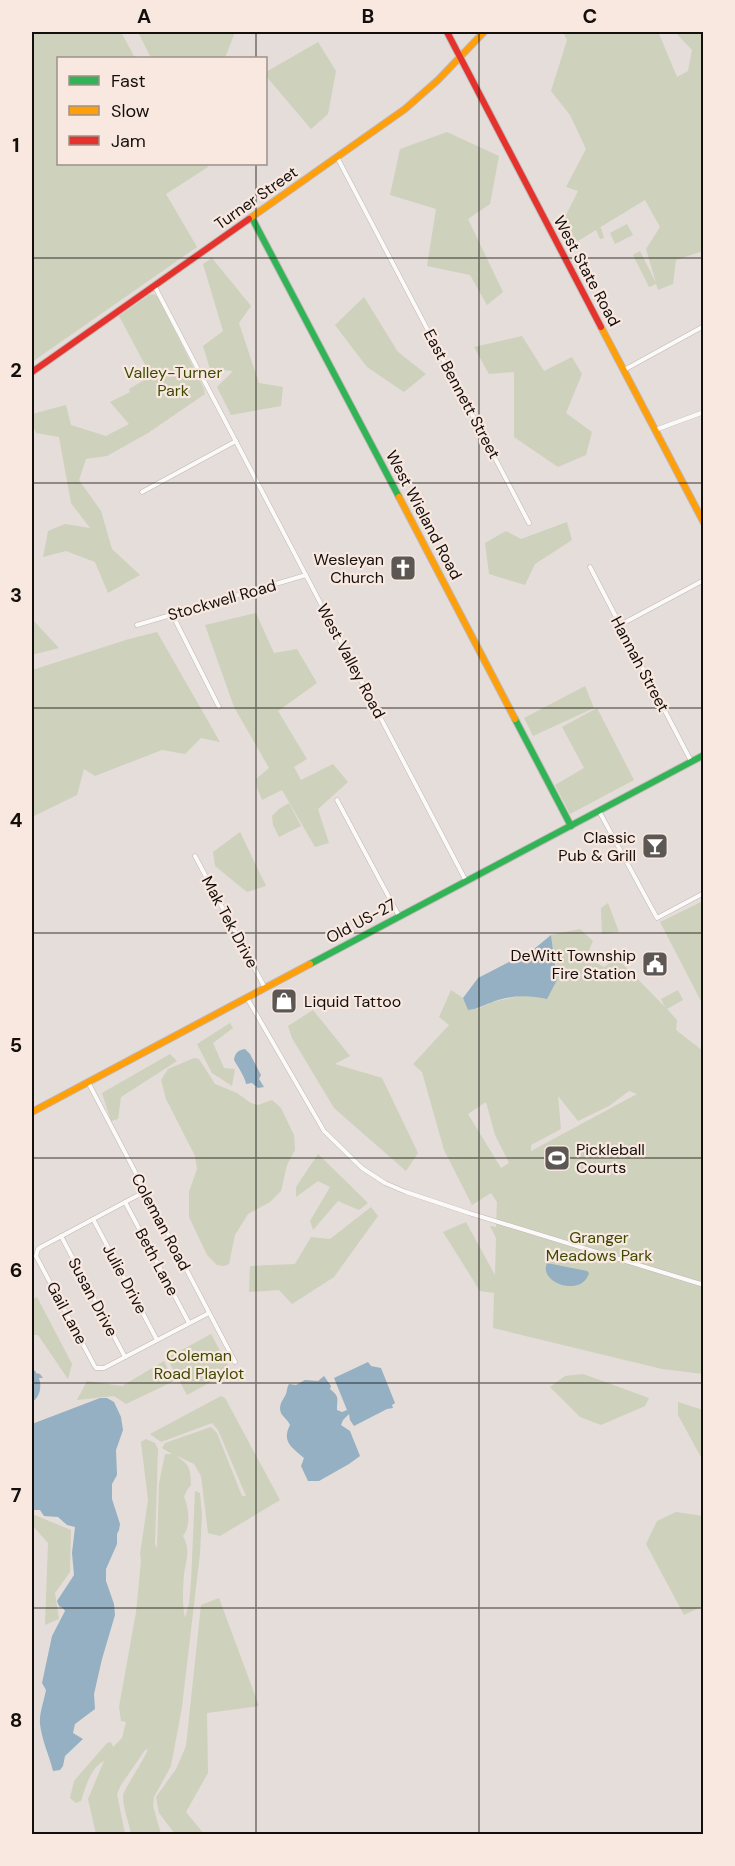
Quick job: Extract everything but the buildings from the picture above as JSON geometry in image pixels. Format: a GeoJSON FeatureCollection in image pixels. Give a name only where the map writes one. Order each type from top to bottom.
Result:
{"type":"FeatureCollection","features":[{"type":"Feature","properties":{"kind":"street","name":"West State Road"},"geometry":{"type":"LineString","coordinates":[[447,32],[704,523]]}},
{"type":"Feature","properties":{"kind":"street","name":"Turner Street"},"geometry":{"type":"LineString","coordinates":[[32,372],[414,102],[484,32]]}},
{"type":"Feature","properties":{"kind":"street","name":"East Bennett Street"},"geometry":{"type":"LineString","coordinates":[[337,157],[529,523]]}},
{"type":"Feature","properties":{"kind":"street","name":"West Wieland Road"},"geometry":{"type":"LineString","coordinates":[[252,218],[571,826]]}},
{"type":"Feature","properties":{"kind":"street","name":"West Valley Road"},"geometry":{"type":"LineString","coordinates":[[154,287],[466,881]]}},
{"type":"Feature","properties":{"kind":"street"},"geometry":{"type":"LineString","coordinates":[[624,370],[704,326]]}},
{"type":"Feature","properties":{"kind":"street"},"geometry":{"type":"LineString","coordinates":[[655,430],[704,412]]}},
{"type":"Feature","properties":{"kind":"street"},"geometry":{"type":"LineString","coordinates":[[142,492],[236,441]]}},
{"type":"Feature","properties":{"kind":"street","name":"Hannah Street"},"geometry":{"type":"LineString","coordinates":[[590,567],[691,761]]}},
{"type":"Feature","properties":{"kind":"street","name":"Stockwell Road"},"geometry":{"type":"LineString","coordinates":[[137,625],[306,575]]}},
{"type":"Feature","properties":{"kind":"street"},"geometry":{"type":"LineString","coordinates":[[620,625],[704,580]]}},
{"type":"Feature","properties":{"kind":"street"},"geometry":{"type":"LineString","coordinates":[[172,614],[219,707]]}},
{"type":"Feature","properties":{"kind":"street","name":"Old US-27"},"geometry":{"type":"LineString","coordinates":[[32,1112],[704,755]]}},
{"type":"Feature","properties":{"kind":"street"},"geometry":{"type":"LineString","coordinates":[[337,800],[399,916]]}},
{"type":"Feature","properties":{"kind":"street"},"geometry":{"type":"LineString","coordinates":[[599,811],[657,918],[704,893]]}},
{"type":"Feature","properties":{"kind":"street","name":"Mak Tek Drive"},"geometry":{"type":"LineString","coordinates":[[195,856],[266,988]]}},
{"type":"Feature","properties":{"kind":"street"},"geometry":{"type":"LineString","coordinates":[[247,998],[324,1131],[362,1168],[385,1183],[459,1210],[704,1285]]}},
{"type":"Feature","properties":{"kind":"street","name":"Coleman Road"},"geometry":{"type":"LineString","coordinates":[[88,1082],[235,1362]]}},
{"type":"Feature","properties":{"kind":"street"},"geometry":{"type":"LineString","coordinates":[[61,1236],[144,1192]]}},
{"type":"Feature","properties":{"kind":"street","name":"Beth Lane"},"geometry":{"type":"LineString","coordinates":[[125,1202],[189,1323]]}},
{"type":"Feature","properties":{"kind":"street","name":"Julie Drive"},"geometry":{"type":"LineString","coordinates":[[93,1219],[157,1340]]}},
{"type":"Feature","properties":{"kind":"street","name":"Gail Lane"},"geometry":{"type":"LineString","coordinates":[[61,1236],[41,1247],[36,1256],[94,1365],[104,1368],[125,1357]]}},
{"type":"Feature","properties":{"kind":"street","name":"Susan Drive"},"geometry":{"type":"LineString","coordinates":[[61,1236],[125,1357]]}},
{"type":"Feature","properties":{"kind":"street"},"geometry":{"type":"LineString","coordinates":[[125,1357],[209,1313]]}},
{"type":"Feature","properties":{"kind":"green space"},"geometry":{"type":"Polygon","coordinates":[[[32,32],[121,32],[134,57],[57,57],[57,165],[207,165],[208,167],[166,194],[197,247],[32,362],[32,32]]]}},
{"type":"Feature","properties":{"kind":"green space"},"geometry":{"type":"Polygon","coordinates":[[[138,32],[235,32],[225,57],[150,57],[138,32]]]}},
{"type":"Feature","properties":{"kind":"green space"},"geometry":{"type":"Polygon","coordinates":[[[563,32],[653,32],[659,34],[677,77],[688,71],[692,50],[675,32],[703,32],[703,251],[676,260],[673,284],[658,290],[656,284],[649,287],[633,255],[640,251],[656,283],[646,249],[660,227],[645,200],[599,228],[604,238],[600,239],[596,230],[578,241],[560,227],[578,191],[566,187],[586,149],[570,115],[551,91],[567,40],[563,32]]]}},
{"type":"Feature","properties":{"kind":"green space"},"geometry":{"type":"Polygon","coordinates":[[[318,42],[336,71],[328,114],[311,129],[267,77],[267,71],[318,42]]]}},
{"type":"Feature","properties":{"kind":"green space"},"geometry":{"type":"Polygon","coordinates":[[[447,132],[499,156],[490,204],[468,219],[503,292],[487,305],[470,275],[427,266],[436,209],[390,195],[400,149],[447,132]]]}},
{"type":"Feature","properties":{"kind":"green space"},"geometry":{"type":"Polygon","coordinates":[[[627,224],[633,235],[615,244],[610,233],[627,224]]]}},
{"type":"Feature","properties":{"kind":"green space"},"geometry":{"type":"Polygon","coordinates":[[[212,258],[251,306],[239,323],[259,383],[283,387],[281,406],[231,415],[217,387],[233,371],[210,369],[203,346],[223,331],[203,264],[212,258]]]}},
{"type":"Feature","properties":{"kind":"green space","name":"Valley-Turner Park"},"geometry":{"type":"Polygon","coordinates":[[[154,294],[158,297],[205,394],[148,433],[107,456],[86,459],[79,480],[101,511],[112,549],[140,575],[108,593],[95,562],[66,551],[43,557],[48,531],[65,524],[90,528],[71,503],[59,437],[36,433],[32,414],[66,405],[71,425],[106,436],[129,424],[110,402],[130,392],[129,389],[151,376],[119,316],[149,295],[154,294]]]}},
{"type":"Feature","properties":{"kind":"green space"},"geometry":{"type":"Polygon","coordinates":[[[364,297],[398,352],[426,374],[404,392],[367,367],[335,325],[364,297]]]}},
{"type":"Feature","properties":{"kind":"green space"},"geometry":{"type":"Polygon","coordinates":[[[522,336],[544,371],[572,357],[582,374],[566,413],[592,432],[586,455],[558,467],[514,437],[514,372],[489,374],[474,347],[522,336]]]}},
{"type":"Feature","properties":{"kind":"green space"},"geometry":{"type":"Polygon","coordinates":[[[567,522],[572,540],[535,564],[525,585],[489,574],[485,543],[506,531],[521,539],[567,522]]]}},
{"type":"Feature","properties":{"kind":"green space"},"geometry":{"type":"Polygon","coordinates":[[[256,613],[274,653],[297,649],[317,683],[278,711],[307,759],[294,767],[301,780],[333,764],[348,782],[318,809],[329,843],[315,847],[282,790],[262,800],[256,779],[269,768],[234,707],[205,625],[256,613]]]}},
{"type":"Feature","properties":{"kind":"green space"},"geometry":{"type":"Polygon","coordinates":[[[32,619],[59,648],[32,655],[32,619]]]}},
{"type":"Feature","properties":{"kind":"green space"},"geometry":{"type":"Polygon","coordinates":[[[157,632],[220,742],[201,738],[185,754],[162,750],[95,776],[84,769],[77,795],[32,817],[32,670],[157,632]]]}},
{"type":"Feature","properties":{"kind":"green space"},"geometry":{"type":"Polygon","coordinates":[[[585,686],[594,708],[533,736],[524,718],[585,686]]]}},
{"type":"Feature","properties":{"kind":"green space"},"geometry":{"type":"Polygon","coordinates":[[[597,708],[634,780],[570,814],[555,785],[584,768],[562,727],[597,708]]]}},
{"type":"Feature","properties":{"kind":"green space"},"geometry":{"type":"Polygon","coordinates":[[[289,803],[301,826],[279,837],[273,825],[272,816],[289,803]]]}},
{"type":"Feature","properties":{"kind":"green space"},"geometry":{"type":"Polygon","coordinates":[[[240,832],[266,886],[247,892],[215,866],[213,852],[240,832]]]}},
{"type":"Feature","properties":{"kind":"green space"},"geometry":{"type":"Polygon","coordinates":[[[703,901],[703,1005],[660,922],[703,901]]]}},
{"type":"Feature","properties":{"kind":"green space"},"geometry":{"type":"Polygon","coordinates":[[[608,903],[619,932],[602,934],[601,908],[608,903]]]}},
{"type":"Feature","properties":{"kind":"green space","name":"Granger Meadows Park"},"geometry":{"type":"Polygon","coordinates":[[[580,929],[593,941],[586,957],[604,967],[617,958],[665,1007],[661,999],[678,990],[683,1000],[667,1009],[677,1020],[676,1030],[703,1051],[703,1374],[662,1369],[493,1328],[494,1293],[480,1291],[443,1232],[466,1222],[495,1275],[496,1238],[490,1226],[496,1227],[497,1202],[491,1193],[472,1205],[444,1150],[422,1072],[413,1064],[449,1025],[439,1017],[451,990],[463,998],[468,1010],[525,995],[557,979],[551,935],[580,929]],[[629,1091],[609,1106],[578,1121],[558,1096],[561,1129],[531,1145],[531,1151],[637,1094],[629,1091]],[[486,1102],[468,1114],[501,1168],[509,1163],[495,1135],[486,1102]]]}},
{"type":"Feature","properties":{"kind":"green space"},"geometry":{"type":"Polygon","coordinates":[[[313,1010],[350,1056],[335,1064],[382,1078],[418,1153],[406,1171],[334,1108],[292,1038],[288,1026],[313,1010]]]}},
{"type":"Feature","properties":{"kind":"green space"},"geometry":{"type":"Polygon","coordinates":[[[230,1023],[233,1028],[213,1043],[224,1068],[235,1069],[232,1086],[212,1073],[197,1044],[230,1023]]]}},
{"type":"Feature","properties":{"kind":"green space"},"geometry":{"type":"Polygon","coordinates":[[[170,1054],[177,1061],[121,1097],[118,1119],[111,1121],[102,1093],[170,1054]]]}},
{"type":"Feature","properties":{"kind":"green space"},"geometry":{"type":"Polygon","coordinates":[[[194,1058],[199,1059],[215,1084],[258,1105],[272,1100],[281,1108],[294,1135],[295,1150],[287,1165],[281,1191],[270,1202],[248,1214],[235,1235],[229,1264],[224,1266],[217,1265],[207,1255],[189,1217],[189,1192],[197,1169],[195,1156],[166,1099],[161,1080],[168,1069],[194,1058]]]}},
{"type":"Feature","properties":{"kind":"green space"},"geometry":{"type":"Polygon","coordinates":[[[318,1154],[368,1203],[359,1210],[338,1201],[313,1230],[310,1221],[330,1187],[318,1181],[296,1197],[296,1187],[318,1154]]]}},
{"type":"Feature","properties":{"kind":"green space"},"geometry":{"type":"Polygon","coordinates":[[[371,1207],[378,1216],[334,1277],[292,1304],[279,1290],[249,1292],[250,1266],[295,1264],[311,1237],[330,1239],[371,1207]]]}},
{"type":"Feature","properties":{"kind":"green space"},"geometry":{"type":"Polygon","coordinates":[[[37,1297],[72,1364],[68,1379],[38,1335],[32,1335],[32,1300],[37,1297]]]}},
{"type":"Feature","properties":{"kind":"green space","name":"Coleman Road Playlot"},"geometry":{"type":"Polygon","coordinates":[[[211,1334],[231,1371],[187,1395],[167,1358],[211,1334]]]}},
{"type":"Feature","properties":{"kind":"green space"},"geometry":{"type":"Polygon","coordinates":[[[164,1361],[174,1381],[126,1404],[114,1396],[77,1400],[87,1381],[122,1386],[164,1361]]]}},
{"type":"Feature","properties":{"kind":"green space"},"geometry":{"type":"Polygon","coordinates":[[[583,1374],[649,1398],[645,1406],[601,1425],[580,1417],[550,1387],[565,1376],[583,1374]]]}},
{"type":"Feature","properties":{"kind":"green space"},"geometry":{"type":"Polygon","coordinates":[[[221,1396],[225,1398],[280,1500],[220,1536],[208,1533],[201,1476],[194,1464],[175,1455],[186,1464],[191,1479],[191,1485],[184,1497],[188,1517],[186,1532],[183,1536],[187,1550],[183,1591],[185,1618],[191,1582],[195,1491],[200,1493],[202,1515],[200,1553],[182,1707],[171,1766],[154,1797],[153,1806],[161,1834],[131,1834],[124,1805],[124,1793],[148,1749],[145,1750],[117,1794],[125,1834],[96,1834],[88,1799],[104,1761],[92,1773],[81,1801],[76,1803],[70,1798],[74,1781],[107,1743],[111,1742],[113,1747],[122,1738],[126,1722],[121,1721],[119,1707],[136,1612],[140,1554],[148,1500],[141,1442],[146,1439],[155,1443],[158,1449],[155,1544],[157,1548],[159,1484],[165,1454],[172,1454],[162,1448],[165,1443],[211,1427],[217,1433],[242,1496],[246,1496],[218,1430],[212,1423],[161,1442],[150,1434],[221,1396]]]}},
{"type":"Feature","properties":{"kind":"green space"},"geometry":{"type":"Polygon","coordinates":[[[678,1402],[703,1410],[704,1458],[702,1459],[678,1415],[678,1402]]]}},
{"type":"Feature","properties":{"kind":"green space"},"geometry":{"type":"Polygon","coordinates":[[[676,1512],[703,1516],[703,1606],[684,1615],[646,1544],[657,1521],[676,1512]]]}},
{"type":"Feature","properties":{"kind":"green space"},"geometry":{"type":"Polygon","coordinates":[[[32,1514],[71,1530],[70,1572],[55,1593],[59,1619],[45,1625],[48,1543],[32,1525],[32,1514]]]}},
{"type":"Feature","properties":{"kind":"green space"},"geometry":{"type":"Polygon","coordinates":[[[219,1598],[259,1706],[207,1713],[208,1773],[186,1812],[204,1834],[175,1834],[159,1813],[156,1797],[176,1769],[186,1746],[201,1605],[219,1598]]]}},
{"type":"Feature","properties":{"kind":"water"},"geometry":{"type":"Polygon","coordinates":[[[551,935],[557,980],[547,999],[526,996],[511,997],[468,1010],[463,998],[478,978],[534,949],[551,935]]]}},
{"type":"Feature","properties":{"kind":"water"},"geometry":{"type":"Polygon","coordinates":[[[245,1049],[261,1075],[259,1079],[264,1087],[258,1088],[252,1083],[246,1084],[234,1060],[237,1052],[245,1049]]]}},
{"type":"Feature","properties":{"kind":"water"},"geometry":{"type":"Polygon","coordinates":[[[547,1263],[589,1273],[585,1281],[578,1285],[562,1285],[549,1277],[546,1270],[547,1263]]]}},
{"type":"Feature","properties":{"kind":"water"},"geometry":{"type":"Polygon","coordinates":[[[368,1362],[371,1366],[381,1368],[395,1403],[392,1405],[393,1408],[354,1426],[349,1414],[341,1425],[350,1431],[360,1456],[319,1481],[308,1481],[301,1466],[304,1458],[289,1444],[287,1436],[290,1425],[280,1410],[288,1385],[296,1385],[305,1380],[318,1381],[324,1376],[331,1386],[330,1389],[337,1396],[337,1410],[342,1412],[347,1410],[334,1378],[368,1362]]]}},
{"type":"Feature","properties":{"kind":"water"},"geometry":{"type":"Polygon","coordinates":[[[32,1368],[43,1378],[39,1378],[40,1392],[32,1402],[32,1368]]]}},
{"type":"Feature","properties":{"kind":"water"},"geometry":{"type":"Polygon","coordinates":[[[100,1398],[107,1398],[114,1402],[121,1417],[123,1430],[116,1450],[117,1475],[112,1484],[112,1499],[120,1524],[117,1544],[106,1569],[106,1581],[114,1604],[115,1615],[94,1694],[95,1709],[75,1724],[73,1733],[83,1739],[65,1756],[60,1770],[53,1771],[40,1724],[46,1690],[42,1683],[52,1636],[65,1611],[57,1601],[74,1575],[72,1553],[75,1527],[67,1525],[58,1517],[44,1516],[40,1510],[32,1510],[32,1424],[100,1398]]]}},
{"type":"Feature","properties":{"kind":"traffic: fast"},"geometry":{"type":"LineString","coordinates":[[252,218],[399,497]]}},
{"type":"Feature","properties":{"kind":"traffic: fast"},"geometry":{"type":"LineString","coordinates":[[515,719],[571,826]]}},
{"type":"Feature","properties":{"kind":"traffic: fast"},"geometry":{"type":"LineString","coordinates":[[310,964],[704,755]]}},
{"type":"Feature","properties":{"kind":"traffic: slow"},"geometry":{"type":"LineString","coordinates":[[249,219],[405,109],[438,80],[484,32]]}},
{"type":"Feature","properties":{"kind":"traffic: slow"},"geometry":{"type":"LineString","coordinates":[[601,327],[704,523]]}},
{"type":"Feature","properties":{"kind":"traffic: slow"},"geometry":{"type":"LineString","coordinates":[[399,497],[515,719]]}},
{"type":"Feature","properties":{"kind":"traffic: slow"},"geometry":{"type":"LineString","coordinates":[[32,1112],[310,964]]}},
{"type":"Feature","properties":{"kind":"traffic: jam"},"geometry":{"type":"LineString","coordinates":[[447,32],[601,327]]}},
{"type":"Feature","properties":{"kind":"traffic: jam"},"geometry":{"type":"LineString","coordinates":[[32,372],[249,219]]}},
{"type":"Feature","properties":{"kind":"place","name":"Wesleyan Church"},"geometry":{"type":"Point","coordinates":[403,568]}},
{"type":"Feature","properties":{"kind":"place","name":"Classic Pub & Grill"},"geometry":{"type":"Point","coordinates":[655,846]}},
{"type":"Feature","properties":{"kind":"place","name":"DeWitt Township Fire Station"},"geometry":{"type":"Point","coordinates":[655,964]}},
{"type":"Feature","properties":{"kind":"place","name":"Liquid Tattoo"},"geometry":{"type":"Point","coordinates":[284,1001]}},
{"type":"Feature","properties":{"kind":"place","name":"Pickleball Courts"},"geometry":{"type":"Point","coordinates":[557,1158]}}]}
